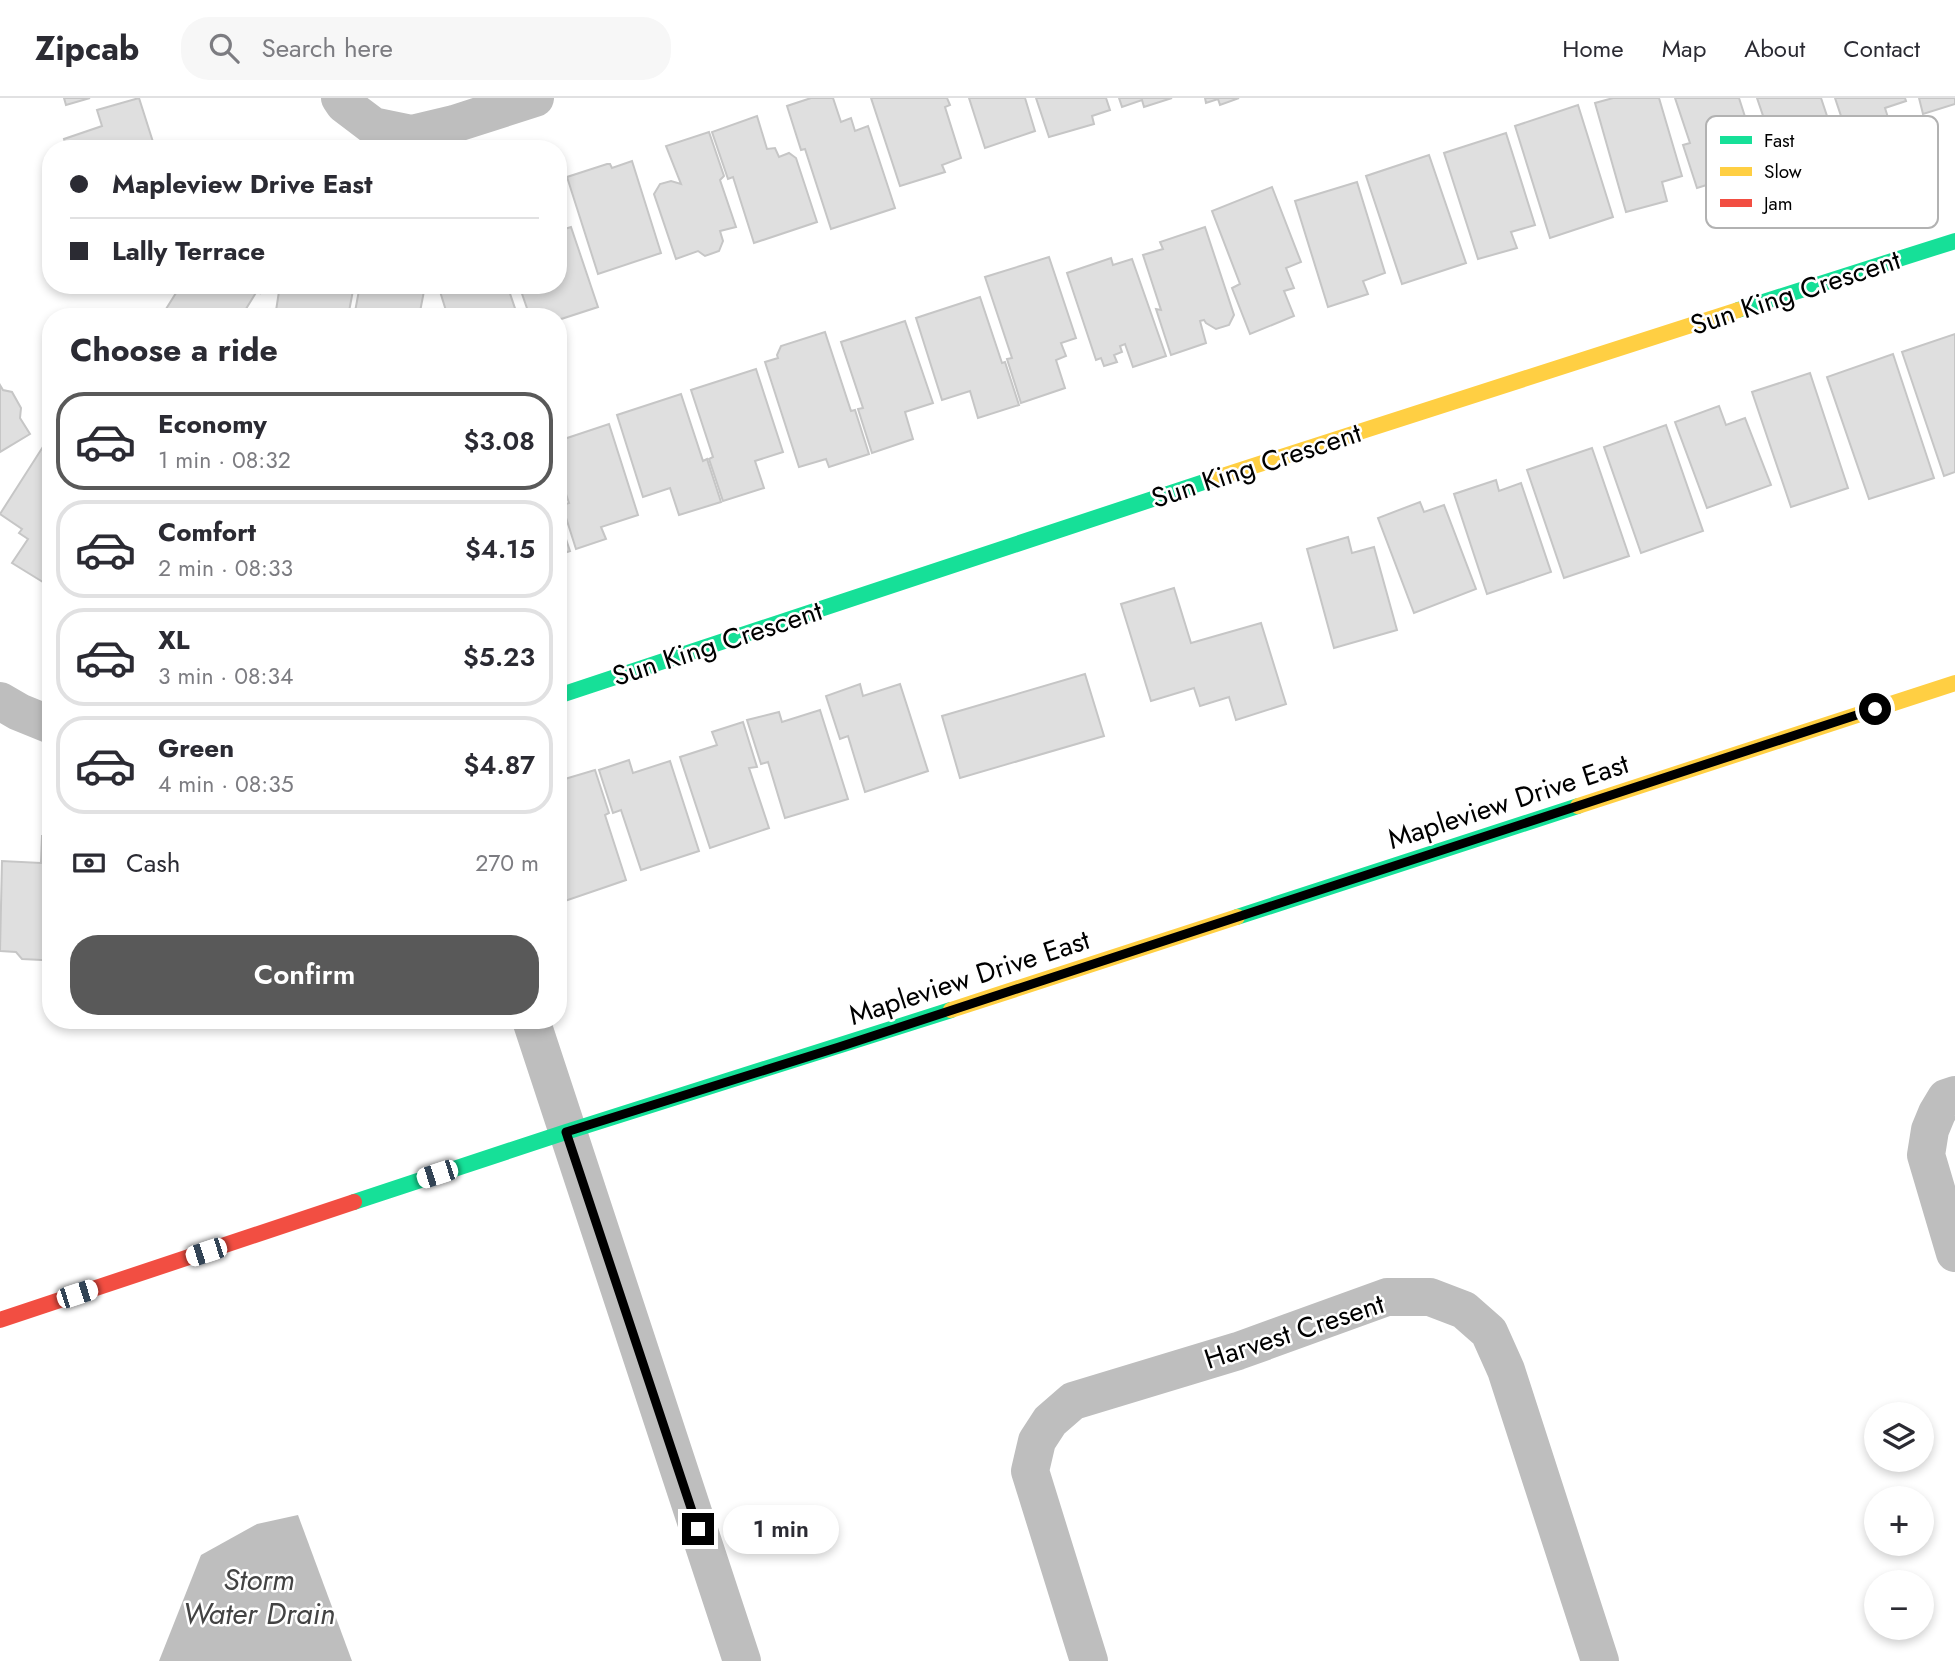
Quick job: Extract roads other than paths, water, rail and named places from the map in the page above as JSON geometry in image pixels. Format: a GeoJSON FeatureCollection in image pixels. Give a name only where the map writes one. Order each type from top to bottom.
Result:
{"type":"FeatureCollection","features":[{"type":"Feature","properties":{"kind":"main road","name":"Sun King Crescent"},"geometry":{"type":"LineString","coordinates":[[567,693],[1272,459],[1955,241]]}},
{"type":"Feature","properties":{"kind":"main road","name":"Mapleview Drive East"},"geometry":{"type":"LineString","coordinates":[[0,1320],[566,1132],[839,1047],[1955,683]]}},
{"type":"Feature","properties":{"kind":"street"},"geometry":{"type":"LineString","coordinates":[[340,98],[373,127],[412,134],[454,124],[535,98]]}},
{"type":"Feature","properties":{"kind":"street"},"geometry":{"type":"LineString","coordinates":[[0,701],[42,721]]}},
{"type":"Feature","properties":{"kind":"street"},"geometry":{"type":"LineString","coordinates":[[534,1029],[742,1661]]}},
{"type":"Feature","properties":{"kind":"street"},"geometry":{"type":"LineString","coordinates":[[1955,1095],[1946,1098],[1937,1113],[1930,1129],[1926,1155],[1955,1253]]}},
{"type":"Feature","properties":{"kind":"street","name":"Harvest Cresent"},"geometry":{"type":"LineString","coordinates":[[1089,1661],[1030,1471],[1037,1441],[1051,1421],[1073,1401],[1238,1351],[1387,1297],[1430,1297],[1464,1310],[1489,1332],[1506,1370],[1600,1661]]}},
{"type":"Feature","properties":{"kind":"water","name":"Storm Water Drain"},"geometry":{"type":"Polygon","coordinates":[[[298,1515],[352,1661],[159,1661],[201,1555],[257,1524],[298,1515]]]}}]}
